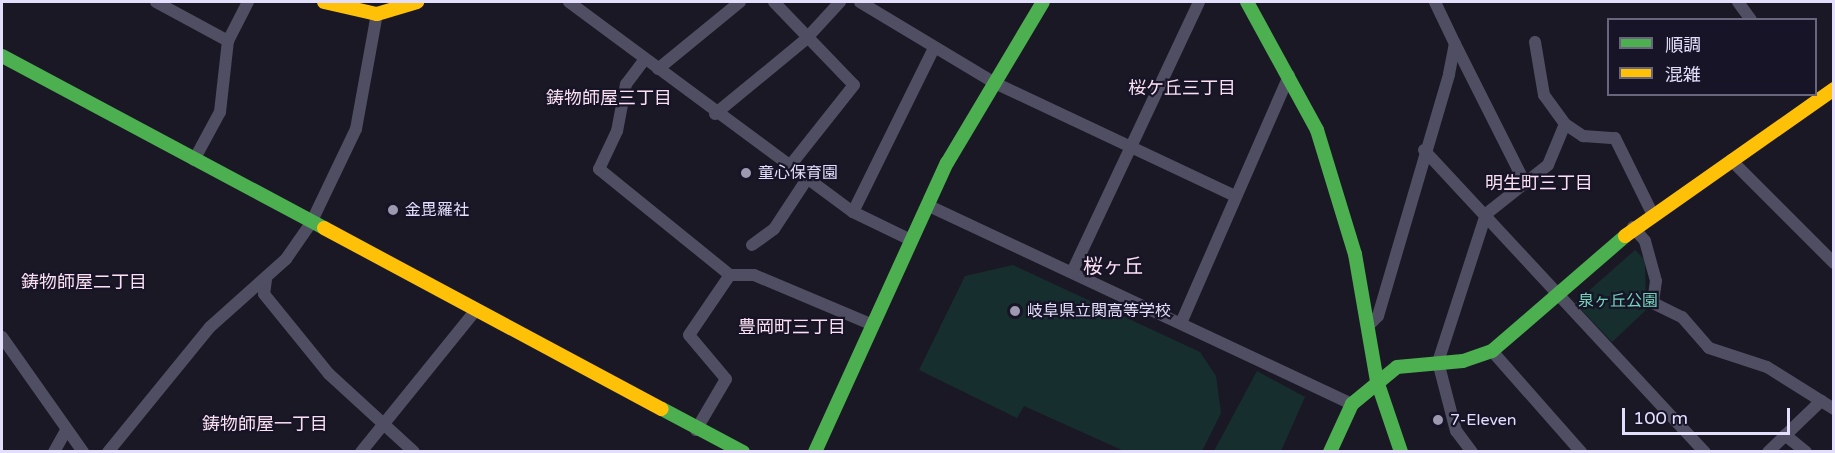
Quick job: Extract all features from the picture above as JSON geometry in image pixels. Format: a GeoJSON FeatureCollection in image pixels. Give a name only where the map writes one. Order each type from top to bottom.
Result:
{"type":"FeatureCollection","features":[{"type":"Feature","properties":{"kind":"street"},"geometry":{"type":"LineString","coordinates":[[156,2],[228,41]]}},
{"type":"Feature","properties":{"kind":"street"},"geometry":{"type":"LineString","coordinates":[[194,160],[224,99],[228,41],[248,2]]}},
{"type":"Feature","properties":{"kind":"street"},"geometry":{"type":"LineString","coordinates":[[324,2],[377,14],[417,2]]}},
{"type":"Feature","properties":{"kind":"street"},"geometry":{"type":"LineString","coordinates":[[569,2],[715,114],[853,212],[911,240]]}},
{"type":"Feature","properties":{"kind":"street"},"geometry":{"type":"LineString","coordinates":[[658,69],[740,2]]}},
{"type":"Feature","properties":{"kind":"street"},"geometry":{"type":"LineString","coordinates":[[774,2],[805,40],[854,85],[789,167]]}},
{"type":"Feature","properties":{"kind":"street"},"geometry":{"type":"LineString","coordinates":[[715,114],[805,40],[840,2]]}},
{"type":"Feature","properties":{"kind":"street"},"geometry":{"type":"LineString","coordinates":[[860,2],[995,83],[1235,196]]}},
{"type":"Feature","properties":{"kind":"street"},"geometry":{"type":"LineString","coordinates":[[815,452],[927,206],[1043,2]]}},
{"type":"Feature","properties":{"kind":"street"},"geometry":{"type":"LineString","coordinates":[[1072,272],[1199,2]]}},
{"type":"Feature","properties":{"kind":"street"},"geometry":{"type":"LineString","coordinates":[[1247,2],[1317,130],[1336,186],[1368,326],[1377,381],[1401,452]]}},
{"type":"Feature","properties":{"kind":"street"},"geometry":{"type":"LineString","coordinates":[[1435,2],[1525,183]]}},
{"type":"Feature","properties":{"kind":"street"},"geometry":{"type":"LineString","coordinates":[[1738,2],[1750,18]]}},
{"type":"Feature","properties":{"kind":"street"},"geometry":{"type":"LineString","coordinates":[[108,452],[210,327],[266,280],[311,223],[356,129],[377,14]]}},
{"type":"Feature","properties":{"kind":"street"},"geometry":{"type":"LineString","coordinates":[[1535,42],[1544,95],[1565,124],[1584,136],[1615,138],[1652,213]]}},
{"type":"Feature","properties":{"kind":"street"},"geometry":{"type":"LineString","coordinates":[[1368,326],[1378,316],[1455,44]]}},
{"type":"Feature","properties":{"kind":"street"},"geometry":{"type":"LineString","coordinates":[[853,212],[934,48]]}},
{"type":"Feature","properties":{"kind":"street"},"geometry":{"type":"LineString","coordinates":[[2,56],[696,430],[742,452]]}},
{"type":"Feature","properties":{"kind":"street"},"geometry":{"type":"LineString","coordinates":[[645,59],[626,84],[617,131],[599,169],[730,275],[754,274],[873,326]]}},
{"type":"Feature","properties":{"kind":"street"},"geometry":{"type":"LineString","coordinates":[[1181,323],[1289,76]]}},
{"type":"Feature","properties":{"kind":"street"},"geometry":{"type":"LineString","coordinates":[[1817,96],[1833,88]]}},
{"type":"Feature","properties":{"kind":"street"},"geometry":{"type":"LineString","coordinates":[[1330,452],[1352,404],[1377,381],[1397,367],[1438,362],[1492,351],[1634,227],[1731,160],[1812,98]]}},
{"type":"Feature","properties":{"kind":"street"},"geometry":{"type":"LineString","coordinates":[[1472,452],[1456,430],[1438,362],[1486,214],[1548,165],[1565,124]]}},
{"type":"Feature","properties":{"kind":"street"},"geometry":{"type":"LineString","coordinates":[[1424,150],[1706,452]]}},
{"type":"Feature","properties":{"kind":"street"},"geometry":{"type":"LineString","coordinates":[[1731,160],[1833,263]]}},
{"type":"Feature","properties":{"kind":"street"},"geometry":{"type":"LineString","coordinates":[[752,245],[774,229],[807,179]]}},
{"type":"Feature","properties":{"kind":"street"},"geometry":{"type":"LineString","coordinates":[[927,206],[1352,404]]}},
{"type":"Feature","properties":{"kind":"street"},"geometry":{"type":"LineString","coordinates":[[1634,227],[1645,241],[1656,281],[1653,303],[1682,317],[1709,348],[1767,367],[1833,409]]}},
{"type":"Feature","properties":{"kind":"street"},"geometry":{"type":"LineString","coordinates":[[696,430],[726,379],[689,335],[730,275]]}},
{"type":"Feature","properties":{"kind":"street"},"geometry":{"type":"LineString","coordinates":[[266,280],[264,294],[329,374],[414,452]]}},
{"type":"Feature","properties":{"kind":"street"},"geometry":{"type":"LineString","coordinates":[[361,452],[475,311]]}},
{"type":"Feature","properties":{"kind":"street"},"geometry":{"type":"LineString","coordinates":[[2,337],[83,452]]}},
{"type":"Feature","properties":{"kind":"street"},"geometry":{"type":"LineString","coordinates":[[1492,351],[1581,452]]}},
{"type":"Feature","properties":{"kind":"street"},"geometry":{"type":"LineString","coordinates":[[1768,452],[1821,401]]}},
{"type":"Feature","properties":{"kind":"street"},"geometry":{"type":"LineString","coordinates":[[54,452],[66,430]]}},
{"type":"Feature","properties":{"kind":"street"},"geometry":{"type":"LineString","coordinates":[[1785,435],[1806,452]]}},
{"type":"Feature","properties":{"kind":"green space","name":"泉ヶ丘公園"},"geometry":{"type":"Polygon","coordinates":[[[1635,250],[1645,260],[1646,310],[1612,342],[1575,303],[1635,250]]]}},
{"type":"Feature","properties":{"kind":"green space"},"geometry":{"type":"Polygon","coordinates":[[[1013,265],[1200,352],[1216,376],[1221,413],[1202,451],[1124,451],[1024,406],[1017,418],[919,370],[965,276],[1013,265]]]}},
{"type":"Feature","properties":{"kind":"green space"},"geometry":{"type":"Polygon","coordinates":[[[1257,371],[1305,397],[1281,451],[1214,451],[1257,371]]]}},
{"type":"Feature","properties":{"kind":"traffic: fast"},"geometry":{"type":"LineString","coordinates":[[815,452],[947,163],[1043,2]]}},
{"type":"Feature","properties":{"kind":"traffic: fast"},"geometry":{"type":"LineString","coordinates":[[1247,2],[1317,130],[1355,254],[1377,381],[1401,452]]}},
{"type":"Feature","properties":{"kind":"traffic: fast"},"geometry":{"type":"LineString","coordinates":[[2,56],[324,228]]}},
{"type":"Feature","properties":{"kind":"traffic: fast"},"geometry":{"type":"LineString","coordinates":[[1330,452],[1352,404],[1397,367],[1463,361],[1492,351],[1625,236]]}},
{"type":"Feature","properties":{"kind":"traffic: fast"},"geometry":{"type":"LineString","coordinates":[[662,409],[743,452]]}},
{"type":"Feature","properties":{"kind":"traffic: slow"},"geometry":{"type":"LineString","coordinates":[[324,2],[377,14],[417,2]]}},
{"type":"Feature","properties":{"kind":"traffic: slow"},"geometry":{"type":"LineString","coordinates":[[1625,236],[1834,89]]}},
{"type":"Feature","properties":{"kind":"traffic: slow"},"geometry":{"type":"LineString","coordinates":[[324,228],[662,409]]}},
{"type":"Feature","properties":{"kind":"place","name":"童心保育園"},"geometry":{"type":"Point","coordinates":[746,173]}},
{"type":"Feature","properties":{"kind":"place","name":"金毘羅社"},"geometry":{"type":"Point","coordinates":[393,210]}},
{"type":"Feature","properties":{"kind":"place","name":"岐阜県立関高等学校"},"geometry":{"type":"Point","coordinates":[1015,311]}},
{"type":"Feature","properties":{"kind":"place","name":"7-Eleven"},"geometry":{"type":"Point","coordinates":[1438,420]}},
{"type":"Feature","properties":{"kind":"district","name":"桜ケ丘三丁目"},"geometry":{"type":"Point","coordinates":[1182,88]}},
{"type":"Feature","properties":{"kind":"district","name":"鋳物師屋三丁目"},"geometry":{"type":"Point","coordinates":[609,98]}},
{"type":"Feature","properties":{"kind":"district","name":"明生町三丁目"},"geometry":{"type":"Point","coordinates":[1539,183]}},
{"type":"Feature","properties":{"kind":"district","name":"桜ヶ丘"},"geometry":{"type":"Point","coordinates":[1113,267]}},
{"type":"Feature","properties":{"kind":"district","name":"鋳物師屋二丁目"},"geometry":{"type":"Point","coordinates":[84,282]}},
{"type":"Feature","properties":{"kind":"district","name":"豊岡町三丁目"},"geometry":{"type":"Point","coordinates":[792,327]}},
{"type":"Feature","properties":{"kind":"district","name":"鋳物師屋一丁目"},"geometry":{"type":"Point","coordinates":[265,424]}}]}
